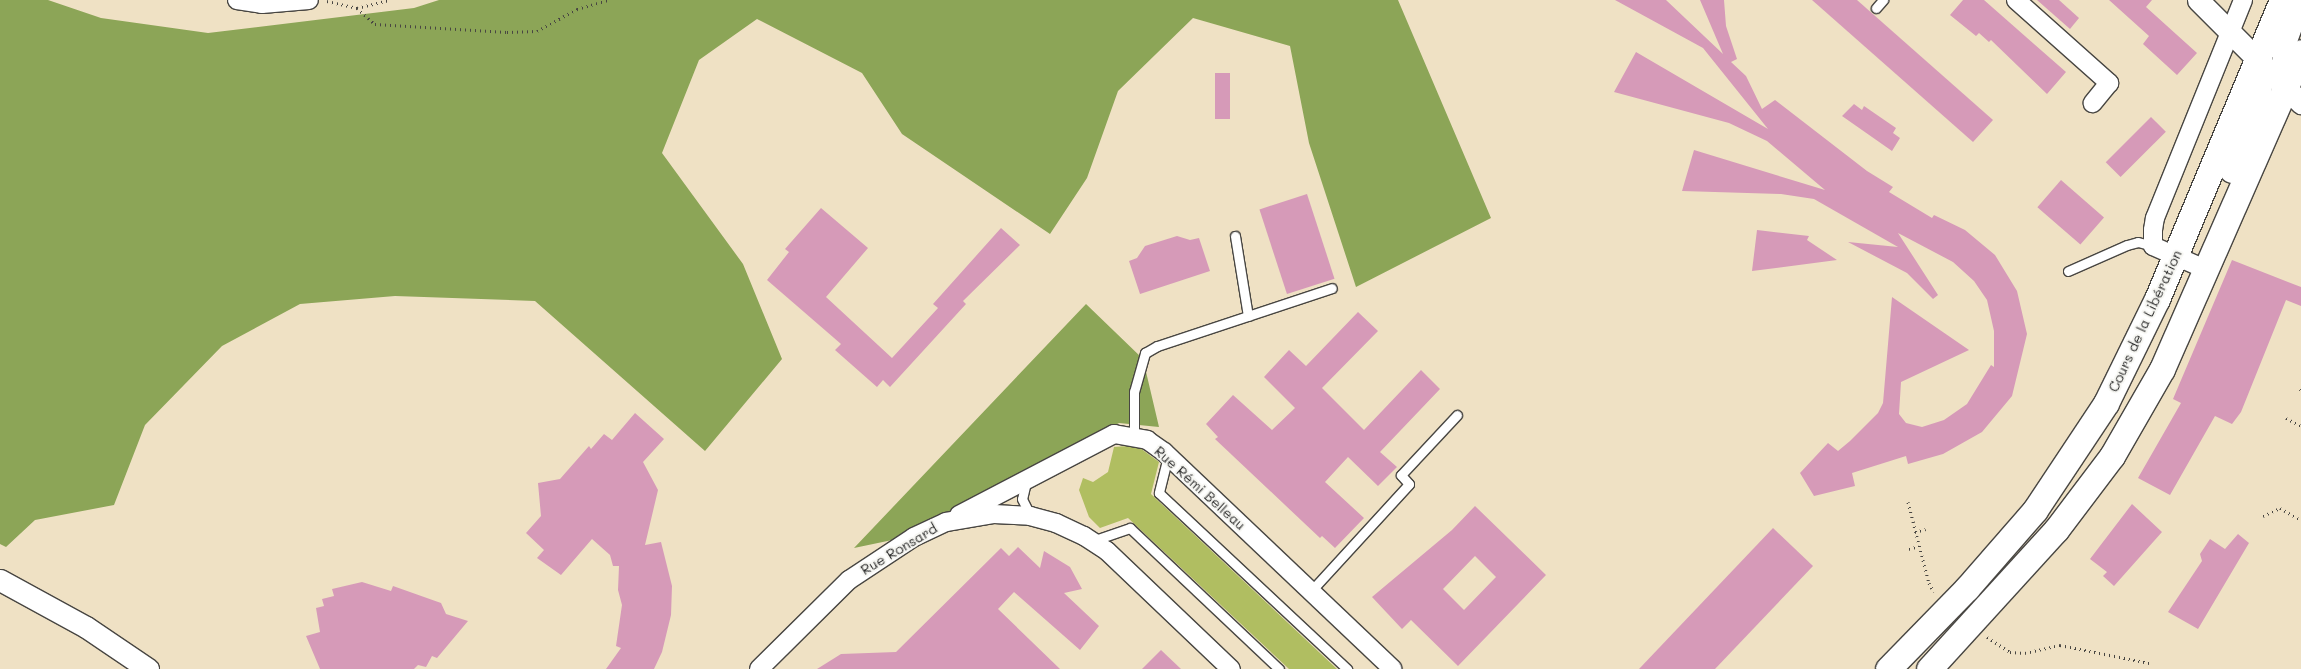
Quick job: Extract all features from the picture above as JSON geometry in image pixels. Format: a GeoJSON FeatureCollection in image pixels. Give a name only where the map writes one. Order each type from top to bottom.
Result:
{"type":"FeatureCollection","features":[{"type":"Feature","properties":{"kind":"main road","name":"Cours de la Libération"},"geometry":{"type":"LineString","coordinates":[[1888,669],[1986,567],[2061,475],[2117,385],[2164,251],[2258,58],[2282,0]]}},
{"type":"Feature","properties":{"kind":"main road"},"geometry":{"type":"LineString","coordinates":[[2294,95],[2284,40],[2299,0]]}},
{"type":"Feature","properties":{"kind":"main road"},"geometry":{"type":"LineString","coordinates":[[1928,669],[2032,558],[2112,456],[2147,398],[2204,269],[2294,95],[2301,52]]}},
{"type":"Feature","properties":{"kind":"main road"},"geometry":{"type":"LineString","coordinates":[[2204,269],[2220,199],[2258,105],[2262,82],[2258,58]]}},
{"type":"Feature","properties":{"kind":"main road"},"geometry":{"type":"LineString","coordinates":[[2088,488],[2096,452],[2134,391],[2169,305],[2164,251]]}},
{"type":"Feature","properties":{"kind":"street"},"geometry":{"type":"LineString","coordinates":[[237,0],[262,4],[309,0]]}},
{"type":"Feature","properties":{"kind":"street"},"geometry":{"type":"LineString","coordinates":[[2016,0],[2109,83],[2093,103]]}},
{"type":"Feature","properties":{"kind":"street"},"geometry":{"type":"LineString","coordinates":[[2198,0],[2231,30],[2294,95]]}},
{"type":"Feature","properties":{"kind":"street"},"geometry":{"type":"LineString","coordinates":[[2204,269],[2164,251],[2155,218],[2243,0]]}},
{"type":"Feature","properties":{"kind":"street","name":"Rue Rémi Belleau"},"geometry":{"type":"LineString","coordinates":[[946,522],[1106,437],[1114,434],[1134,436],[1147,440],[1168,456],[1393,669]]}},
{"type":"Feature","properties":{"kind":"street","name":"Rue Ronsard"},"geometry":{"type":"LineString","coordinates":[[759,669],[849,580],[914,537],[946,522],[994,514],[1030,516],[1056,523],[1092,541],[1130,573],[1231,669]]}},
{"type":"Feature","properties":{"kind":"street"},"geometry":{"type":"LineString","coordinates":[[0,580],[86,627],[148,669]]}},
{"type":"Feature","properties":{"kind":"lane"},"geometry":{"type":"LineString","coordinates":[[1876,8],[1883,0]]}},
{"type":"Feature","properties":{"kind":"lane"},"geometry":{"type":"LineString","coordinates":[[1235,236],[1248,316]]}},
{"type":"Feature","properties":{"kind":"lane"},"geometry":{"type":"LineString","coordinates":[[2068,271],[2138,242],[2164,251]]}},
{"type":"Feature","properties":{"kind":"lane"},"geometry":{"type":"LineString","coordinates":[[1134,436],[1134,392],[1145,353],[1332,288]]}},
{"type":"Feature","properties":{"kind":"lane"},"geometry":{"type":"LineString","coordinates":[[1311,591],[1409,484],[1400,475],[1457,415]]}},
{"type":"Feature","properties":{"kind":"lane"},"geometry":{"type":"LineString","coordinates":[[1168,456],[1159,492],[1347,669]]}},
{"type":"Feature","properties":{"kind":"lane"},"geometry":{"type":"LineString","coordinates":[[1028,480],[1022,492],[1022,500],[1030,516]]}},
{"type":"Feature","properties":{"kind":"lane"},"geometry":{"type":"LineString","coordinates":[[1092,541],[1130,528],[1279,669]]}},
{"type":"Feature","properties":{"kind":"path"},"geometry":{"type":"LineString","coordinates":[[325,0],[357,8],[375,24],[507,32],[536,31],[577,9],[608,0]]}},
{"type":"Feature","properties":{"kind":"path"},"geometry":{"type":"LineString","coordinates":[[357,8],[388,0]]}},
{"type":"Feature","properties":{"kind":"path"},"geometry":{"type":"LineString","coordinates":[[2286,418],[2301,426]]}},
{"type":"Feature","properties":{"kind":"path"},"geometry":{"type":"LineString","coordinates":[[1908,502],[1933,591]]}},
{"type":"Feature","properties":{"kind":"path"},"geometry":{"type":"LineString","coordinates":[[2263,516],[2280,508],[2301,520]]}},
{"type":"Feature","properties":{"kind":"path"},"geometry":{"type":"LineString","coordinates":[[1915,532],[1926,529]]}},
{"type":"Feature","properties":{"kind":"path"},"geometry":{"type":"LineString","coordinates":[[1909,549],[1919,546]]}},
{"type":"Feature","properties":{"kind":"path"},"geometry":{"type":"LineString","coordinates":[[1984,635],[2010,652],[2025,653],[2060,645],[2149,663]]}},
{"type":"Feature","properties":{"kind":"green space"},"geometry":{"type":"Polygon","coordinates":[[[0,0],[48,0],[101,18],[208,33],[414,8],[439,0],[1398,0],[1491,218],[1356,287],[1309,143],[1290,46],[1193,18],[1118,91],[1087,178],[1050,234],[902,134],[862,73],[757,19],[699,60],[662,153],[743,264],[782,359],[705,451],[535,301],[395,296],[300,304],[222,346],[145,425],[114,505],[35,520],[6,547],[0,544],[0,0]]]}},
{"type":"Feature","properties":{"kind":"green space"},"geometry":{"type":"Polygon","coordinates":[[[1086,304],[1143,359],[1159,427],[1119,423],[897,539],[854,548],[1086,304]]]}},
{"type":"Feature","properties":{"kind":"green space"},"geometry":{"type":"Polygon","coordinates":[[[1128,446],[1140,448],[1159,462],[1151,494],[1337,669],[1289,669],[1128,518],[1100,528],[1089,517],[1079,490],[1083,478],[1093,482],[1108,472],[1114,447],[1128,446]]]}},
{"type":"Feature","properties":{"kind":"building"},"geometry":{"type":"Polygon","coordinates":[[[1615,0],[1666,0],[1723,54],[1700,0],[1724,0],[1726,26],[1737,59],[1731,62],[1746,76],[1762,109],[1775,100],[1867,171],[1893,187],[1889,192],[1932,218],[1934,215],[1965,230],[1995,255],[2017,291],[2027,334],[2012,396],[1982,432],[1943,454],[1908,464],[1906,456],[1852,473],[1855,486],[1814,496],[1800,473],[1828,443],[1838,451],[1850,441],[1878,413],[1883,403],[1892,297],[1969,350],[1901,382],[1899,414],[1906,423],[1922,427],[1944,420],[1967,404],[1991,365],[1994,367],[1994,331],[1987,300],[1974,281],[1953,262],[1898,233],[1938,295],[1933,299],[1907,273],[1848,242],[1898,247],[1814,199],[1781,194],[1682,191],[1694,150],[1825,190],[1767,141],[1729,123],[1614,92],[1636,52],[1768,129],[1703,48],[1615,0]]]}},
{"type":"Feature","properties":{"kind":"building"},"geometry":{"type":"Polygon","coordinates":[[[1812,0],[1857,0],[1993,120],[1973,142],[1812,0]]]}},
{"type":"Feature","properties":{"kind":"building"},"geometry":{"type":"Polygon","coordinates":[[[1963,0],[1984,0],[2066,72],[2047,94],[1991,40],[1989,42],[1979,33],[1976,36],[1950,15],[1963,0]]]}},
{"type":"Feature","properties":{"kind":"building"},"geometry":{"type":"Polygon","coordinates":[[[2037,0],[2059,0],[2079,18],[2070,29],[2037,0]]]}},
{"type":"Feature","properties":{"kind":"building"},"geometry":{"type":"Polygon","coordinates":[[[2109,0],[2152,0],[2146,7],[2197,53],[2177,75],[2143,44],[2149,36],[2109,0]]]}},
{"type":"Feature","properties":{"kind":"building"},"geometry":{"type":"Polygon","coordinates":[[[1215,73],[1230,73],[1230,119],[1215,119],[1215,73]]]}},
{"type":"Feature","properties":{"kind":"building"},"geometry":{"type":"Polygon","coordinates":[[[1854,104],[1862,110],[1864,106],[1896,128],[1893,133],[1900,138],[1892,151],[1842,116],[1854,104]]]}},
{"type":"Feature","properties":{"kind":"building"},"geometry":{"type":"Polygon","coordinates":[[[2151,117],[2166,132],[2121,177],[2106,162],[2151,117]]]}},
{"type":"Feature","properties":{"kind":"building"},"geometry":{"type":"Polygon","coordinates":[[[2061,180],[2104,217],[2080,245],[2037,207],[2061,180]]]}},
{"type":"Feature","properties":{"kind":"building"},"geometry":{"type":"Polygon","coordinates":[[[1307,194],[1335,279],[1287,294],[1259,209],[1307,194]]]}},
{"type":"Feature","properties":{"kind":"building"},"geometry":{"type":"Polygon","coordinates":[[[821,208],[868,248],[826,297],[892,358],[938,308],[933,304],[1001,228],[1020,245],[963,301],[966,304],[890,387],[883,380],[877,387],[835,350],[841,344],[767,280],[789,252],[785,249],[821,208]]]}},
{"type":"Feature","properties":{"kind":"building"},"geometry":{"type":"Polygon","coordinates":[[[1757,230],[1809,236],[1807,240],[1837,260],[1752,271],[1757,230]]]}},
{"type":"Feature","properties":{"kind":"building"},"geometry":{"type":"Polygon","coordinates":[[[1177,236],[1190,240],[1199,238],[1210,271],[1140,294],[1129,261],[1137,258],[1145,246],[1177,236]]]}},
{"type":"Feature","properties":{"kind":"building"},"geometry":{"type":"Polygon","coordinates":[[[2232,260],[2301,287],[2301,306],[2286,300],[2241,412],[2232,424],[2215,416],[2170,495],[2138,478],[2181,403],[2173,399],[2232,260]]]}},
{"type":"Feature","properties":{"kind":"building"},"geometry":{"type":"Polygon","coordinates":[[[1358,312],[1378,331],[1322,388],[1364,430],[1421,370],[1440,389],[1380,452],[1397,467],[1378,486],[1348,457],[1325,482],[1364,518],[1335,548],[1322,536],[1320,538],[1215,439],[1218,437],[1206,424],[1233,395],[1272,430],[1295,408],[1264,377],[1289,350],[1306,366],[1358,312]]]}},
{"type":"Feature","properties":{"kind":"building"},"geometry":{"type":"Polygon","coordinates":[[[635,413],[664,439],[643,462],[658,490],[645,545],[661,542],[672,586],[671,615],[662,652],[654,669],[606,669],[621,648],[616,646],[622,605],[618,590],[619,566],[613,566],[610,555],[592,539],[561,575],[537,558],[544,550],[526,533],[541,516],[538,483],[560,479],[589,446],[591,449],[604,434],[612,440],[635,413]]]}},
{"type":"Feature","properties":{"kind":"building"},"geometry":{"type":"Polygon","coordinates":[[[2132,504],[2162,532],[2114,586],[2103,576],[2107,572],[2090,559],[2132,504]]]}},
{"type":"Feature","properties":{"kind":"building"},"geometry":{"type":"Polygon","coordinates":[[[1475,506],[1546,575],[1458,666],[1411,620],[1402,629],[1372,597],[1452,530],[1475,506]],[[1475,556],[1443,589],[1464,610],[1496,577],[1475,556]]]}},
{"type":"Feature","properties":{"kind":"building"},"geometry":{"type":"Polygon","coordinates":[[[1773,528],[1813,566],[1715,669],[1639,669],[1773,528]]]}},
{"type":"Feature","properties":{"kind":"building"},"geometry":{"type":"Polygon","coordinates":[[[2238,534],[2249,543],[2198,629],[2168,612],[2202,561],[2200,554],[2210,539],[2225,549],[2238,534]]]}},
{"type":"Feature","properties":{"kind":"building"},"geometry":{"type":"Polygon","coordinates":[[[1018,547],[1040,568],[1044,551],[1070,567],[1082,589],[1064,593],[1099,626],[1080,650],[1014,592],[998,609],[1060,669],[817,669],[841,654],[896,652],[1001,548],[1009,556],[1018,547]]]}},
{"type":"Feature","properties":{"kind":"building"},"geometry":{"type":"Polygon","coordinates":[[[362,582],[391,591],[393,586],[441,603],[446,614],[468,621],[437,658],[432,656],[426,667],[418,665],[414,669],[320,669],[306,636],[320,632],[316,608],[324,606],[322,599],[334,596],[332,589],[362,582]]]}},
{"type":"Feature","properties":{"kind":"building"},"geometry":{"type":"Polygon","coordinates":[[[1161,650],[1181,669],[1142,669],[1161,650]]]}}]}
